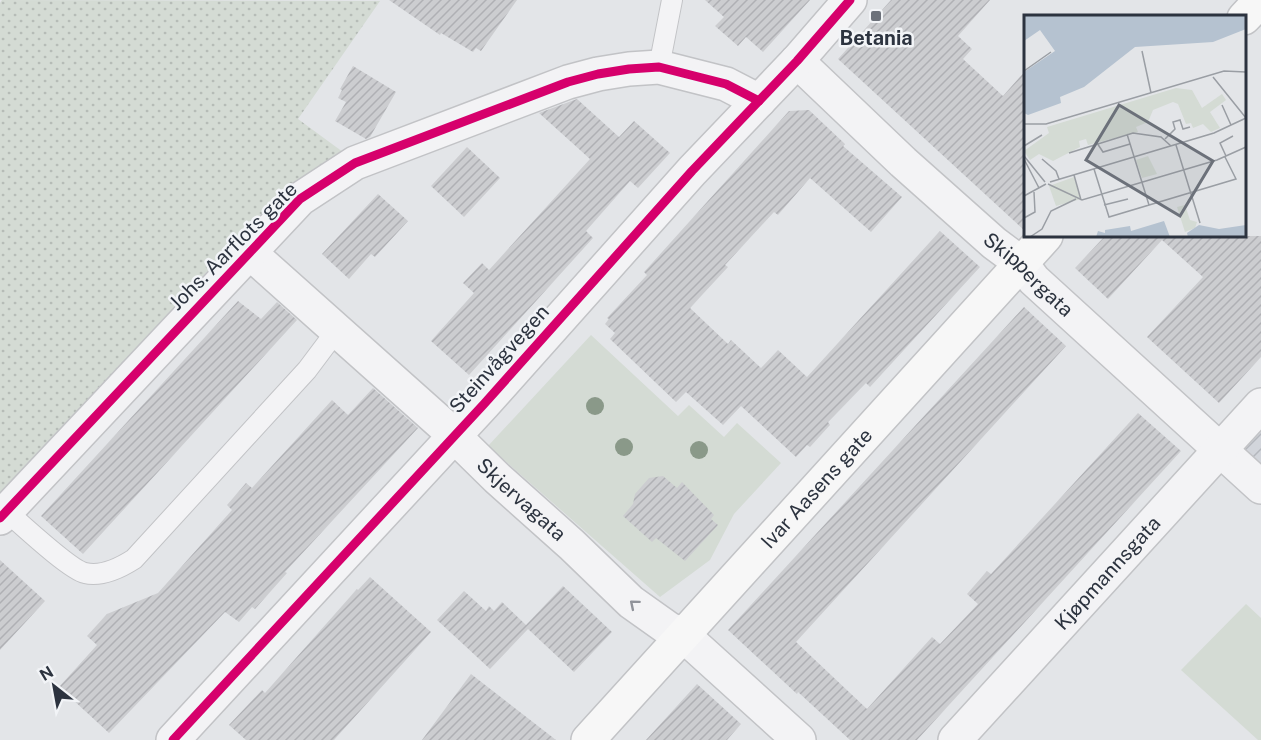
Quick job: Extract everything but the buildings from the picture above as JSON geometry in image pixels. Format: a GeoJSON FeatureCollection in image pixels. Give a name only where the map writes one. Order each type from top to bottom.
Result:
{"type":"FeatureCollection","features":[{"type":"Feature","properties":{"kind":"main road"},"geometry":{"type":"LineString","coordinates":[[1246,17],[1261,0]]}},
{"type":"Feature","properties":{"kind":"main road","name":"Ivar Aasens gate"},"geometry":{"type":"LineString","coordinates":[[588,740],[1045,237]]}},
{"type":"Feature","properties":{"kind":"street","name":"Steinvågvegen"},"geometry":{"type":"LineString","coordinates":[[173,740],[449,430],[797,61],[850,0]]}},
{"type":"Feature","properties":{"kind":"street","name":"Skippergata"},"geometry":{"type":"LineString","coordinates":[[797,61],[903,162],[994,243],[1021,263],[1035,280],[1261,487]]}},
{"type":"Feature","properties":{"kind":"street","name":"Johs. Aarflots gate"},"geometry":{"type":"LineString","coordinates":[[3,515],[300,199],[355,163],[568,82],[629,69],[658,67],[726,84],[759,101]]}},
{"type":"Feature","properties":{"kind":"street","name":"Skjervagata"},"geometry":{"type":"LineString","coordinates":[[249,252],[449,430],[497,478],[632,602],[683,635],[799,740]]}},
{"type":"Feature","properties":{"kind":"street","name":"Kjøpmannsgata"},"geometry":{"type":"LineString","coordinates":[[955,740],[1261,405]]}},
{"type":"Feature","properties":{"kind":"lane"},"geometry":{"type":"LineString","coordinates":[[658,67],[672,0]]}},
{"type":"Feature","properties":{"kind":"lane"},"geometry":{"type":"LineString","coordinates":[[3,515],[84,573],[101,573],[118,569],[134,559],[300,379],[337,330]]}},
{"type":"Feature","properties":{"kind":"shaded area"},"geometry":{"type":"Polygon","coordinates":[[[2,0],[380,1],[298,119],[347,155],[288,188],[242,233],[0,500],[0,3],[2,0]]]}},
{"type":"Feature","properties":{"kind":"shaded area"},"geometry":{"type":"Polygon","coordinates":[[[591,335],[678,416],[689,405],[724,437],[737,423],[781,463],[734,514],[710,560],[660,597],[488,446],[591,335]]]}},
{"type":"Feature","properties":{"kind":"shaded area"},"geometry":{"type":"Polygon","coordinates":[[[1261,407],[1261,486],[1220,450],[1261,407]]]}},
{"type":"Feature","properties":{"kind":"shaded area"},"geometry":{"type":"Polygon","coordinates":[[[1246,604],[1261,618],[1261,740],[1258,740],[1181,670],[1246,604]]]}},
{"type":"Feature","properties":{"kind":"cycle path"},"geometry":{"type":"LineString","coordinates":[[173,740],[484,404],[692,171],[797,61],[850,0]]}},
{"type":"Feature","properties":{"kind":"cycle path"},"geometry":{"type":"LineString","coordinates":[[0,518],[300,199],[355,163],[568,82],[629,69],[659,67],[726,84],[759,101]]}},
{"type":"Feature","properties":{"kind":"place","name":"Betania"},"geometry":{"type":"Point","coordinates":[876,16]}}]}
